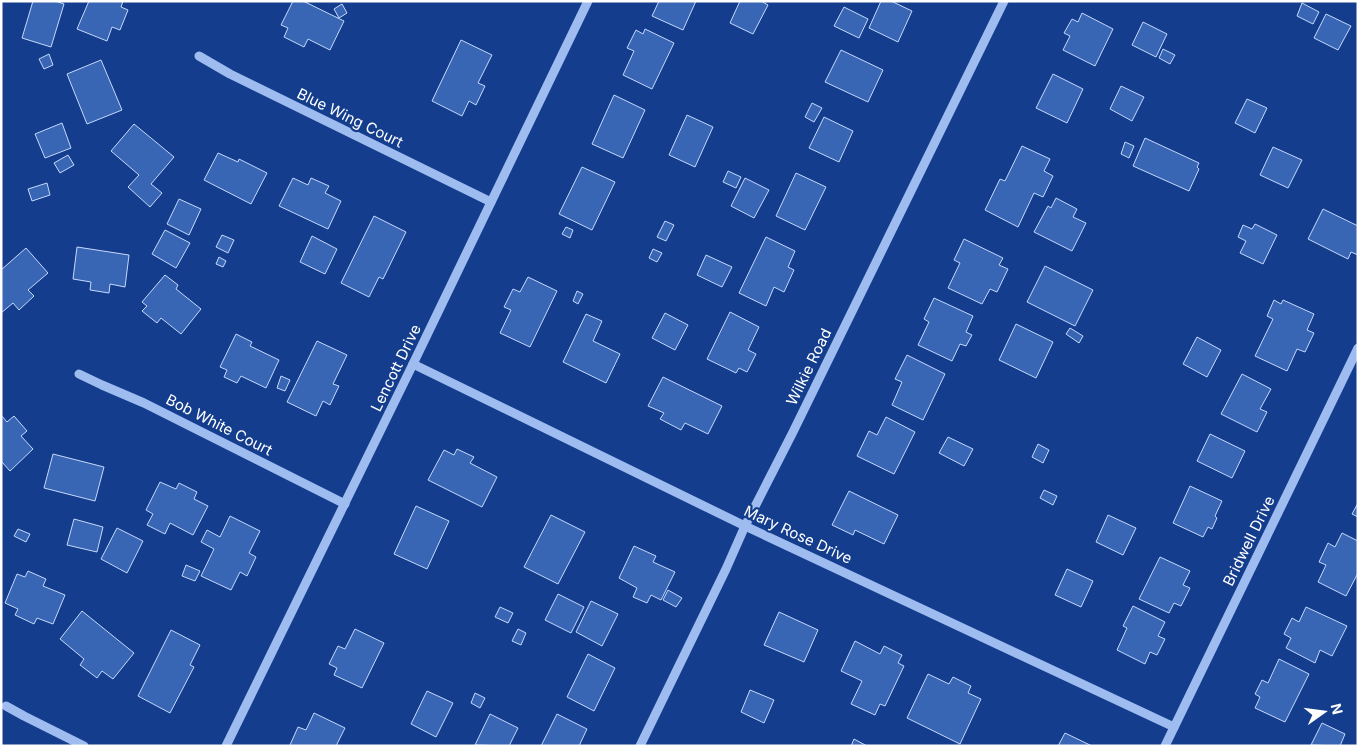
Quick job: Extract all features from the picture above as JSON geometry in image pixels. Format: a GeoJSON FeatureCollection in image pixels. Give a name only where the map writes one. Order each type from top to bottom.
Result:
{"type":"FeatureCollection","features":[{"type":"Feature","properties":{"kind":"street","name":"Lencott Drive"},"geometry":{"type":"LineString","coordinates":[[226,746],[588,1]]}},
{"type":"Feature","properties":{"kind":"street","name":"Wilkie Road"},"geometry":{"type":"LineString","coordinates":[[640,746],[745,526],[1004,1]]}},
{"type":"Feature","properties":{"kind":"street","name":"Blue Wing Court"},"geometry":{"type":"LineString","coordinates":[[199,56],[230,74],[491,202]]}},
{"type":"Feature","properties":{"kind":"street","name":"Bridwell Drive"},"geometry":{"type":"LineString","coordinates":[[1165,746],[1358,348]]}},
{"type":"Feature","properties":{"kind":"street","name":"Mary Rose Drive"},"geometry":{"type":"LineString","coordinates":[[413,364],[745,526],[1174,727]]}},
{"type":"Feature","properties":{"kind":"street","name":"Bob White Court"},"geometry":{"type":"LineString","coordinates":[[79,374],[144,403],[345,504]]}},
{"type":"Feature","properties":{"kind":"street"},"geometry":{"type":"LineString","coordinates":[[6,706],[84,746]]}},
{"type":"Feature","properties":{"kind":"building"},"geometry":{"type":"Polygon","coordinates":[[[33,1],[55,1],[64,4],[51,47],[22,38],[33,1]]]}},
{"type":"Feature","properties":{"kind":"building"},"geometry":{"type":"Polygon","coordinates":[[[89,1],[123,1],[121,7],[128,10],[120,30],[112,27],[107,41],[77,29],[89,1]]]}},
{"type":"Feature","properties":{"kind":"building"},"geometry":{"type":"Polygon","coordinates":[[[293,1],[303,1],[344,21],[330,50],[308,39],[304,47],[284,37],[288,28],[281,25],[293,1]]]}},
{"type":"Feature","properties":{"kind":"building"},"geometry":{"type":"Polygon","coordinates":[[[659,1],[696,1],[683,30],[652,16],[659,1]]]}},
{"type":"Feature","properties":{"kind":"building"},"geometry":{"type":"Polygon","coordinates":[[[740,1],[761,1],[768,5],[753,34],[730,23],[740,1]]]}},
{"type":"Feature","properties":{"kind":"building"},"geometry":{"type":"Polygon","coordinates":[[[881,1],[891,1],[912,11],[898,42],[869,28],[881,1]]]}},
{"type":"Feature","properties":{"kind":"building"},"geometry":{"type":"Polygon","coordinates":[[[1302,3],[1319,12],[1313,24],[1297,16],[1302,3]]]}},
{"type":"Feature","properties":{"kind":"building"},"geometry":{"type":"Polygon","coordinates":[[[342,4],[347,13],[339,18],[334,9],[342,4]]]}},
{"type":"Feature","properties":{"kind":"building"},"geometry":{"type":"Polygon","coordinates":[[[844,7],[868,19],[859,38],[834,26],[844,7]]]}},
{"type":"Feature","properties":{"kind":"building"},"geometry":{"type":"Polygon","coordinates":[[[1082,13],[1113,29],[1095,66],[1063,50],[1070,36],[1064,33],[1072,19],[1078,22],[1082,13]]]}},
{"type":"Feature","properties":{"kind":"building"},"geometry":{"type":"Polygon","coordinates":[[[1326,14],[1351,26],[1338,50],[1314,38],[1326,14]]]}},
{"type":"Feature","properties":{"kind":"building"},"geometry":{"type":"Polygon","coordinates":[[[1143,22],[1167,34],[1156,57],[1132,45],[1143,22]]]}},
{"type":"Feature","properties":{"kind":"building"},"geometry":{"type":"Polygon","coordinates":[[[645,29],[674,43],[652,89],[623,75],[634,51],[627,48],[636,30],[643,34],[645,29]]]}},
{"type":"Feature","properties":{"kind":"building"},"geometry":{"type":"Polygon","coordinates":[[[461,40],[492,55],[478,83],[485,86],[476,105],[469,101],[462,116],[432,101],[461,40]]]}},
{"type":"Feature","properties":{"kind":"building"},"geometry":{"type":"Polygon","coordinates":[[[1163,49],[1175,55],[1170,64],[1159,58],[1163,49]]]}},
{"type":"Feature","properties":{"kind":"building"},"geometry":{"type":"Polygon","coordinates":[[[841,50],[883,70],[868,102],[825,82],[841,50]]]}},
{"type":"Feature","properties":{"kind":"building"},"geometry":{"type":"Polygon","coordinates":[[[49,54],[53,65],[44,69],[39,59],[49,54]]]}},
{"type":"Feature","properties":{"kind":"building"},"geometry":{"type":"Polygon","coordinates":[[[101,60],[122,110],[87,124],[67,74],[101,60]]]}},
{"type":"Feature","properties":{"kind":"building"},"geometry":{"type":"Polygon","coordinates":[[[1053,74],[1083,89],[1067,123],[1036,108],[1053,74]]]}},
{"type":"Feature","properties":{"kind":"building"},"geometry":{"type":"Polygon","coordinates":[[[1121,86],[1144,97],[1132,121],[1110,109],[1121,86]]]}},
{"type":"Feature","properties":{"kind":"building"},"geometry":{"type":"Polygon","coordinates":[[[614,95],[645,110],[623,158],[592,144],[614,95]]]}},
{"type":"Feature","properties":{"kind":"building"},"geometry":{"type":"Polygon","coordinates":[[[1247,99],[1267,108],[1255,133],[1235,123],[1247,99]]]}},
{"type":"Feature","properties":{"kind":"building"},"geometry":{"type":"Polygon","coordinates":[[[812,103],[822,108],[814,122],[805,117],[812,103]]]}},
{"type":"Feature","properties":{"kind":"building"},"geometry":{"type":"Polygon","coordinates":[[[687,115],[713,127],[695,167],[669,155],[687,115]]]}},
{"type":"Feature","properties":{"kind":"building"},"geometry":{"type":"Polygon","coordinates":[[[824,117],[853,131],[839,162],[809,148],[824,117]]]}},
{"type":"Feature","properties":{"kind":"building"},"geometry":{"type":"Polygon","coordinates":[[[62,123],[71,148],[45,158],[35,134],[62,123]]]}},
{"type":"Feature","properties":{"kind":"building"},"geometry":{"type":"Polygon","coordinates":[[[134,124],[174,157],[151,184],[162,193],[150,207],[128,187],[139,175],[111,151],[134,124]]]}},
{"type":"Feature","properties":{"kind":"building"},"geometry":{"type":"Polygon","coordinates":[[[1145,138],[1199,163],[1197,167],[1199,169],[1189,191],[1133,166],[1145,138]]]}},
{"type":"Feature","properties":{"kind":"building"},"geometry":{"type":"Polygon","coordinates":[[[1125,142],[1134,146],[1129,158],[1121,154],[1125,142]]]}},
{"type":"Feature","properties":{"kind":"building"},"geometry":{"type":"Polygon","coordinates":[[[1022,146],[1050,159],[1044,171],[1053,176],[1043,197],[1034,193],[1018,227],[985,210],[1000,179],[1005,181],[1022,146]]]}},
{"type":"Feature","properties":{"kind":"building"},"geometry":{"type":"Polygon","coordinates":[[[1273,147],[1302,160],[1288,188],[1260,175],[1273,147]]]}},
{"type":"Feature","properties":{"kind":"building"},"geometry":{"type":"Polygon","coordinates":[[[218,153],[238,162],[239,159],[267,173],[251,204],[204,180],[218,153]]]}},
{"type":"Feature","properties":{"kind":"building"},"geometry":{"type":"Polygon","coordinates":[[[68,155],[74,165],[60,173],[54,163],[68,155]]]}},
{"type":"Feature","properties":{"kind":"building"},"geometry":{"type":"Polygon","coordinates":[[[582,167],[615,182],[592,230],[559,214],[582,167]]]}},
{"type":"Feature","properties":{"kind":"building"},"geometry":{"type":"Polygon","coordinates":[[[728,171],[741,177],[736,188],[723,182],[728,171]]]}},
{"type":"Feature","properties":{"kind":"building"},"geometry":{"type":"Polygon","coordinates":[[[796,173],[826,187],[805,230],[776,216],[796,173]]]}},
{"type":"Feature","properties":{"kind":"building"},"geometry":{"type":"Polygon","coordinates":[[[293,178],[308,185],[311,178],[329,186],[325,193],[341,201],[328,229],[279,206],[293,178]]]}},
{"type":"Feature","properties":{"kind":"building"},"geometry":{"type":"Polygon","coordinates":[[[745,178],[769,190],[754,218],[731,206],[745,178]]]}},
{"type":"Feature","properties":{"kind":"building"},"geometry":{"type":"Polygon","coordinates":[[[47,183],[50,195],[32,201],[28,189],[47,183]]]}},
{"type":"Feature","properties":{"kind":"building"},"geometry":{"type":"Polygon","coordinates":[[[1056,198],[1077,209],[1073,217],[1086,223],[1072,251],[1034,232],[1048,206],[1051,208],[1056,198]]]}},
{"type":"Feature","properties":{"kind":"building"},"geometry":{"type":"Polygon","coordinates":[[[179,199],[201,209],[189,235],[167,224],[179,199]]]}},
{"type":"Feature","properties":{"kind":"building"},"geometry":{"type":"Polygon","coordinates":[[[1323,209],[1358,226],[1358,255],[1351,252],[1348,259],[1308,239],[1323,209]]]}},
{"type":"Feature","properties":{"kind":"building"},"geometry":{"type":"Polygon","coordinates":[[[374,216],[406,232],[383,279],[379,277],[369,297],[341,283],[374,216]]]}},
{"type":"Feature","properties":{"kind":"building"},"geometry":{"type":"Polygon","coordinates":[[[665,221],[674,225],[666,241],[657,237],[665,221]]]}},
{"type":"Feature","properties":{"kind":"building"},"geometry":{"type":"Polygon","coordinates":[[[1255,224],[1277,235],[1263,264],[1240,253],[1246,241],[1238,237],[1243,225],[1252,229],[1255,224]]]}},
{"type":"Feature","properties":{"kind":"building"},"geometry":{"type":"Polygon","coordinates":[[[566,227],[573,230],[570,238],[562,234],[566,227]]]}},
{"type":"Feature","properties":{"kind":"building"},"geometry":{"type":"Polygon","coordinates":[[[165,230],[190,243],[176,268],[152,254],[165,230]]]}},
{"type":"Feature","properties":{"kind":"building"},"geometry":{"type":"Polygon","coordinates":[[[222,235],[234,240],[228,253],[216,247],[222,235]]]}},
{"type":"Feature","properties":{"kind":"building"},"geometry":{"type":"Polygon","coordinates":[[[312,236],[337,249],[325,274],[300,262],[312,236]]]}},
{"type":"Feature","properties":{"kind":"building"},"geometry":{"type":"Polygon","coordinates":[[[766,237],[795,251],[788,267],[794,270],[784,292],[774,287],[766,306],[739,293],[766,237]]]}},
{"type":"Feature","properties":{"kind":"building"},"geometry":{"type":"Polygon","coordinates":[[[964,239],[1003,258],[999,265],[1008,269],[997,292],[990,289],[982,304],[948,288],[960,263],[954,260],[964,239]]]}},
{"type":"Feature","properties":{"kind":"building"},"geometry":{"type":"Polygon","coordinates":[[[77,247],[129,255],[125,287],[110,284],[109,293],[90,290],[91,282],[73,279],[77,247]]]}},
{"type":"Feature","properties":{"kind":"building"},"geometry":{"type":"Polygon","coordinates":[[[26,248],[48,273],[28,290],[34,296],[19,310],[13,303],[1,313],[1,270],[26,248]]]}},
{"type":"Feature","properties":{"kind":"building"},"geometry":{"type":"Polygon","coordinates":[[[653,249],[662,253],[657,262],[649,258],[653,249]]]}},
{"type":"Feature","properties":{"kind":"building"},"geometry":{"type":"Polygon","coordinates":[[[706,255],[732,267],[722,287],[697,275],[706,255]]]}},
{"type":"Feature","properties":{"kind":"building"},"geometry":{"type":"Polygon","coordinates":[[[219,257],[226,261],[223,267],[216,264],[219,257]]]}},
{"type":"Feature","properties":{"kind":"building"},"geometry":{"type":"Polygon","coordinates":[[[1045,266],[1093,290],[1075,326],[1027,302],[1045,266]]]}},
{"type":"Feature","properties":{"kind":"building"},"geometry":{"type":"Polygon","coordinates":[[[165,275],[178,285],[176,289],[201,309],[181,334],[161,318],[157,323],[142,311],[147,306],[142,302],[165,275]]]}},
{"type":"Feature","properties":{"kind":"building"},"geometry":{"type":"Polygon","coordinates":[[[528,277],[557,291],[530,347],[500,333],[511,310],[504,307],[513,289],[520,292],[528,277]]]}},
{"type":"Feature","properties":{"kind":"building"},"geometry":{"type":"Polygon","coordinates":[[[577,291],[583,294],[578,304],[573,301],[577,291]]]}},
{"type":"Feature","properties":{"kind":"building"},"geometry":{"type":"Polygon","coordinates":[[[934,298],[973,316],[966,332],[972,335],[966,346],[960,344],[952,361],[918,345],[929,322],[924,319],[934,298]]]}},
{"type":"Feature","properties":{"kind":"building"},"geometry":{"type":"Polygon","coordinates":[[[1274,300],[1281,304],[1283,300],[1314,314],[1307,330],[1314,333],[1305,352],[1297,349],[1287,371],[1255,356],[1273,319],[1267,316],[1274,300]]]}},
{"type":"Feature","properties":{"kind":"building"},"geometry":{"type":"Polygon","coordinates":[[[730,312],[759,327],[748,350],[756,354],[747,372],[739,368],[736,373],[707,359],[730,312]]]}},
{"type":"Feature","properties":{"kind":"building"},"geometry":{"type":"Polygon","coordinates":[[[665,313],[688,325],[675,350],[652,338],[665,313]]]}},
{"type":"Feature","properties":{"kind":"building"},"geometry":{"type":"Polygon","coordinates":[[[586,314],[602,321],[593,341],[620,354],[606,383],[563,362],[586,314]]]}},
{"type":"Feature","properties":{"kind":"building"},"geometry":{"type":"Polygon","coordinates":[[[1016,324],[1053,342],[1036,378],[999,360],[1016,324]]]}},
{"type":"Feature","properties":{"kind":"building"},"geometry":{"type":"Polygon","coordinates":[[[1070,328],[1083,336],[1079,343],[1066,334],[1070,328]]]}},
{"type":"Feature","properties":{"kind":"building"},"geometry":{"type":"Polygon","coordinates":[[[236,334],[252,342],[250,346],[279,360],[266,388],[241,376],[237,383],[224,377],[227,370],[220,367],[236,334]]]}},
{"type":"Feature","properties":{"kind":"building"},"geometry":{"type":"Polygon","coordinates":[[[1197,337],[1221,350],[1207,377],[1183,364],[1197,337]]]}},
{"type":"Feature","properties":{"kind":"building"},"geometry":{"type":"Polygon","coordinates":[[[317,341],[347,355],[333,384],[339,386],[330,405],[323,401],[316,416],[287,402],[317,341]]]}},
{"type":"Feature","properties":{"kind":"building"},"geometry":{"type":"Polygon","coordinates":[[[907,355],[945,374],[923,420],[892,405],[902,382],[895,379],[907,355]]]}},
{"type":"Feature","properties":{"kind":"building"},"geometry":{"type":"Polygon","coordinates":[[[1242,374],[1271,389],[1260,409],[1267,412],[1257,432],[1221,414],[1242,374]]]}},
{"type":"Feature","properties":{"kind":"building"},"geometry":{"type":"Polygon","coordinates":[[[281,376],[290,380],[285,391],[277,388],[281,376]]]}},
{"type":"Feature","properties":{"kind":"building"},"geometry":{"type":"Polygon","coordinates":[[[663,377],[722,406],[708,434],[685,423],[681,430],[660,419],[664,413],[648,406],[663,377]]]}},
{"type":"Feature","properties":{"kind":"building"},"geometry":{"type":"Polygon","coordinates":[[[1,415],[7,422],[14,416],[27,431],[21,436],[33,449],[10,471],[1,461],[1,415]]]}},
{"type":"Feature","properties":{"kind":"building"},"geometry":{"type":"Polygon","coordinates":[[[886,417],[915,432],[894,474],[857,456],[869,431],[877,435],[886,417]]]}},
{"type":"Feature","properties":{"kind":"building"},"geometry":{"type":"Polygon","coordinates":[[[1210,434],[1245,451],[1232,478],[1197,461],[1210,434]]]}},
{"type":"Feature","properties":{"kind":"building"},"geometry":{"type":"Polygon","coordinates":[[[948,437],[973,449],[964,466],[939,453],[948,437]]]}},
{"type":"Feature","properties":{"kind":"building"},"geometry":{"type":"Polygon","coordinates":[[[1038,444],[1049,450],[1043,463],[1032,457],[1038,444]]]}},
{"type":"Feature","properties":{"kind":"building"},"geometry":{"type":"Polygon","coordinates":[[[457,449],[474,457],[470,463],[497,477],[482,507],[428,480],[444,450],[454,455],[457,449]]]}},
{"type":"Feature","properties":{"kind":"building"},"geometry":{"type":"Polygon","coordinates":[[[53,454],[104,467],[95,501],[44,488],[53,454]]]}},
{"type":"Feature","properties":{"kind":"building"},"geometry":{"type":"Polygon","coordinates":[[[160,482],[176,489],[179,483],[197,492],[194,499],[208,506],[193,535],[170,523],[165,534],[147,525],[153,514],[146,510],[160,482]]]}},
{"type":"Feature","properties":{"kind":"building"},"geometry":{"type":"Polygon","coordinates":[[[1190,486],[1222,501],[1215,516],[1217,518],[1212,529],[1208,527],[1203,537],[1173,523],[1190,486]]]}},
{"type":"Feature","properties":{"kind":"building"},"geometry":{"type":"Polygon","coordinates":[[[1044,490],[1057,496],[1053,505],[1040,498],[1044,490]]]}},
{"type":"Feature","properties":{"kind":"building"},"geometry":{"type":"Polygon","coordinates":[[[849,491],[898,515],[884,544],[855,530],[853,535],[832,525],[849,491]]]}},
{"type":"Feature","properties":{"kind":"building"},"geometry":{"type":"Polygon","coordinates":[[[1358,503],[1358,517],[1352,514],[1358,503]]]}},
{"type":"Feature","properties":{"kind":"building"},"geometry":{"type":"Polygon","coordinates":[[[416,506],[449,521],[427,569],[394,554],[416,506]]]}},
{"type":"Feature","properties":{"kind":"building"},"geometry":{"type":"Polygon","coordinates":[[[551,515],[585,532],[558,584],[524,567],[551,515]]]}},
{"type":"Feature","properties":{"kind":"building"},"geometry":{"type":"Polygon","coordinates":[[[1108,515],[1136,528],[1123,555],[1096,542],[1108,515]]]}},
{"type":"Feature","properties":{"kind":"building"},"geometry":{"type":"Polygon","coordinates":[[[230,516],[260,531],[249,553],[256,557],[247,576],[240,572],[231,590],[201,576],[214,549],[201,542],[207,530],[220,537],[230,516]]]}},
{"type":"Feature","properties":{"kind":"building"},"geometry":{"type":"Polygon","coordinates":[[[74,519],[103,527],[97,552],[67,545],[74,519]]]}},
{"type":"Feature","properties":{"kind":"building"},"geometry":{"type":"Polygon","coordinates":[[[117,528],[143,541],[127,573],[101,559],[117,528]]]}},
{"type":"Feature","properties":{"kind":"building"},"geometry":{"type":"Polygon","coordinates":[[[18,529],[30,534],[26,542],[14,536],[18,529]]]}},
{"type":"Feature","properties":{"kind":"building"},"geometry":{"type":"Polygon","coordinates":[[[1342,533],[1358,541],[1358,573],[1346,596],[1318,582],[1326,565],[1319,562],[1328,543],[1335,547],[1342,533]]]}},
{"type":"Feature","properties":{"kind":"building"},"geometry":{"type":"Polygon","coordinates":[[[634,546],[656,556],[653,562],[675,572],[661,600],[651,595],[647,603],[633,597],[637,588],[619,578],[634,546]]]}},
{"type":"Feature","properties":{"kind":"building"},"geometry":{"type":"Polygon","coordinates":[[[1160,557],[1190,571],[1183,585],[1190,588],[1181,606],[1174,603],[1169,613],[1139,599],[1160,557]]]}},
{"type":"Feature","properties":{"kind":"building"},"geometry":{"type":"Polygon","coordinates":[[[186,565],[200,571],[195,581],[182,576],[186,565]]]}},
{"type":"Feature","properties":{"kind":"building"},"geometry":{"type":"Polygon","coordinates":[[[1067,569],[1093,581],[1081,607],[1055,595],[1067,569]]]}},
{"type":"Feature","properties":{"kind":"building"},"geometry":{"type":"Polygon","coordinates":[[[28,571],[46,579],[43,586],[65,595],[53,624],[37,618],[34,624],[15,615],[18,609],[5,603],[17,574],[25,577],[28,571]]]}},
{"type":"Feature","properties":{"kind":"building"},"geometry":{"type":"Polygon","coordinates":[[[668,590],[682,598],[676,607],[663,600],[668,590]]]}},
{"type":"Feature","properties":{"kind":"building"},"geometry":{"type":"Polygon","coordinates":[[[558,594],[584,607],[571,633],[545,620],[558,594]]]}},
{"type":"Feature","properties":{"kind":"building"},"geometry":{"type":"Polygon","coordinates":[[[591,601],[618,614],[602,646],[576,632],[591,601]]]}},
{"type":"Feature","properties":{"kind":"building"},"geometry":{"type":"Polygon","coordinates":[[[1133,606],[1165,622],[1158,636],[1165,639],[1157,655],[1150,652],[1145,664],[1117,650],[1127,628],[1123,626],[1133,606]]]}},
{"type":"Feature","properties":{"kind":"building"},"geometry":{"type":"Polygon","coordinates":[[[500,607],[513,613],[508,623],[495,617],[500,607]]]}},
{"type":"Feature","properties":{"kind":"building"},"geometry":{"type":"Polygon","coordinates":[[[1306,607],[1347,626],[1332,656],[1320,650],[1315,663],[1286,648],[1291,638],[1284,634],[1292,618],[1299,622],[1306,607]]]}},
{"type":"Feature","properties":{"kind":"building"},"geometry":{"type":"Polygon","coordinates":[[[82,611],[134,653],[113,679],[102,671],[97,678],[80,665],[84,659],[60,639],[82,611]]]}},
{"type":"Feature","properties":{"kind":"building"},"geometry":{"type":"Polygon","coordinates":[[[779,612],[818,630],[804,662],[764,645],[779,612]]]}},
{"type":"Feature","properties":{"kind":"building"},"geometry":{"type":"Polygon","coordinates":[[[355,629],[384,643],[362,688],[334,675],[337,668],[329,664],[338,646],[345,649],[355,629]]]}},
{"type":"Feature","properties":{"kind":"building"},"geometry":{"type":"Polygon","coordinates":[[[518,629],[526,633],[521,645],[512,641],[518,629]]]}},
{"type":"Feature","properties":{"kind":"building"},"geometry":{"type":"Polygon","coordinates":[[[171,630],[200,645],[190,665],[194,667],[170,713],[138,696],[171,630]]]}},
{"type":"Feature","properties":{"kind":"building"},"geometry":{"type":"Polygon","coordinates":[[[855,641],[880,654],[884,646],[902,655],[898,663],[904,666],[885,706],[880,704],[875,715],[851,704],[862,681],[841,671],[855,641]]]}},
{"type":"Feature","properties":{"kind":"building"},"geometry":{"type":"Polygon","coordinates":[[[588,654],[615,668],[594,711],[567,697],[588,654]]]}},
{"type":"Feature","properties":{"kind":"building"},"geometry":{"type":"Polygon","coordinates":[[[1279,659],[1309,674],[1285,722],[1255,708],[1260,697],[1255,694],[1262,680],[1268,683],[1279,659]]]}},
{"type":"Feature","properties":{"kind":"building"},"geometry":{"type":"Polygon","coordinates":[[[928,674],[949,684],[953,677],[971,686],[968,693],[981,699],[960,744],[907,718],[928,674]]]}},
{"type":"Feature","properties":{"kind":"building"},"geometry":{"type":"Polygon","coordinates":[[[750,690],[774,700],[764,723],[741,712],[750,690]]]}},
{"type":"Feature","properties":{"kind":"building"},"geometry":{"type":"Polygon","coordinates":[[[427,691],[453,703],[436,737],[411,724],[427,691]]]}},
{"type":"Feature","properties":{"kind":"building"},"geometry":{"type":"Polygon","coordinates":[[[475,693],[485,698],[480,708],[471,703],[475,693]]]}},
{"type":"Feature","properties":{"kind":"building"},"geometry":{"type":"Polygon","coordinates":[[[314,713],[345,728],[336,746],[290,745],[298,727],[306,730],[314,713]]]}},
{"type":"Feature","properties":{"kind":"building"},"geometry":{"type":"Polygon","coordinates":[[[490,714],[518,728],[509,746],[475,745],[490,714]]]}},
{"type":"Feature","properties":{"kind":"building"},"geometry":{"type":"Polygon","coordinates":[[[557,714],[587,729],[579,746],[541,746],[557,714]]]}},
{"type":"Feature","properties":{"kind":"building"},"geometry":{"type":"Polygon","coordinates":[[[1322,723],[1345,734],[1340,746],[1311,745],[1322,723]]]}},
{"type":"Feature","properties":{"kind":"building"},"geometry":{"type":"Polygon","coordinates":[[[1065,733],[1092,746],[1058,746],[1065,733]]]}},
{"type":"Feature","properties":{"kind":"building"},"geometry":{"type":"Polygon","coordinates":[[[854,739],[867,746],[851,746],[854,739]]]}}]}
